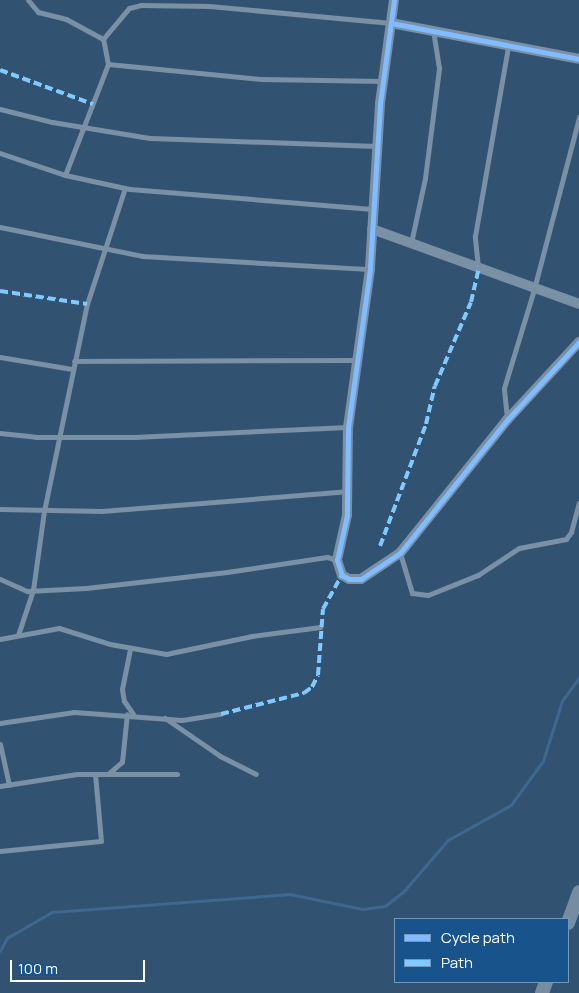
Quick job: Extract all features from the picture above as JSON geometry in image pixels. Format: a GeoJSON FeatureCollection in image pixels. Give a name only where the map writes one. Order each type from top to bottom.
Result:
{"type":"FeatureCollection","features":[{"type":"Feature","properties":{"kind":"street"},"geometry":{"type":"LineString","coordinates":[[394,0],[382,81],[376,146],[370,269],[348,427],[349,491],[344,535],[337,560],[342,574],[355,581],[371,574],[400,553],[507,420],[579,342]]}},
{"type":"Feature","properties":{"kind":"street"},"geometry":{"type":"LineString","coordinates":[[391,23],[579,60]]}},
{"type":"Feature","properties":{"kind":"street"},"geometry":{"type":"LineString","coordinates":[[372,230],[579,304]]}},
{"type":"Feature","properties":{"kind":"street"},"geometry":{"type":"LineString","coordinates":[[569,920],[579,892]]}},
{"type":"Feature","properties":{"kind":"lane"},"geometry":{"type":"LineString","coordinates":[[28,0],[38,12],[61,17],[103,39]]}},
{"type":"Feature","properties":{"kind":"lane"},"geometry":{"type":"LineString","coordinates":[[65,175],[108,64],[103,39],[125,11],[141,5],[209,6],[391,23]]}},
{"type":"Feature","properties":{"kind":"lane"},"geometry":{"type":"LineString","coordinates":[[411,243],[425,178],[439,68],[433,30]]}},
{"type":"Feature","properties":{"kind":"lane"},"geometry":{"type":"LineString","coordinates":[[478,267],[475,236],[508,46]]}},
{"type":"Feature","properties":{"kind":"lane"},"geometry":{"type":"LineString","coordinates":[[108,64],[262,79],[382,81]]}},
{"type":"Feature","properties":{"kind":"lane"},"geometry":{"type":"LineString","coordinates":[[0,109],[84,128],[150,138],[376,146]]}},
{"type":"Feature","properties":{"kind":"lane"},"geometry":{"type":"LineString","coordinates":[[507,420],[504,388],[534,289],[579,117]]}},
{"type":"Feature","properties":{"kind":"lane"},"geometry":{"type":"LineString","coordinates":[[0,153],[65,175],[125,188],[372,209]]}},
{"type":"Feature","properties":{"kind":"lane"},"geometry":{"type":"LineString","coordinates":[[18,636],[33,590],[44,511],[72,369],[104,248],[125,188]]}},
{"type":"Feature","properties":{"kind":"lane"},"geometry":{"type":"LineString","coordinates":[[0,227],[104,248],[172,258],[370,269]]}},
{"type":"Feature","properties":{"kind":"lane"},"geometry":{"type":"LineString","coordinates":[[0,357],[72,369]]}},
{"type":"Feature","properties":{"kind":"lane"},"geometry":{"type":"LineString","coordinates":[[74,361],[356,360]]}},
{"type":"Feature","properties":{"kind":"lane"},"geometry":{"type":"LineString","coordinates":[[0,433],[58,438],[348,427]]}},
{"type":"Feature","properties":{"kind":"lane"},"geometry":{"type":"LineString","coordinates":[[0,509],[44,511],[128,509],[349,491]]}},
{"type":"Feature","properties":{"kind":"lane"},"geometry":{"type":"LineString","coordinates":[[400,553],[412,594],[428,595],[478,576],[519,548],[566,539],[571,532],[579,503]]}},
{"type":"Feature","properties":{"kind":"lane"},"geometry":{"type":"LineString","coordinates":[[0,580],[19,589],[33,590],[151,581],[327,557],[337,560]]}},
{"type":"Feature","properties":{"kind":"lane"},"geometry":{"type":"LineString","coordinates":[[0,639],[59,628],[130,649],[175,653],[252,636],[320,627]]}},
{"type":"Feature","properties":{"kind":"lane"},"geometry":{"type":"LineString","coordinates":[[130,649],[122,689],[124,701],[133,714]]}},
{"type":"Feature","properties":{"kind":"lane"},"geometry":{"type":"LineString","coordinates":[[0,723],[59,713],[133,714],[164,718],[203,719],[221,714]]}},
{"type":"Feature","properties":{"kind":"lane"},"geometry":{"type":"LineString","coordinates":[[108,774],[121,764],[127,737],[127,714]]}},
{"type":"Feature","properties":{"kind":"lane"},"geometry":{"type":"LineString","coordinates":[[164,718],[220,756],[256,774]]}},
{"type":"Feature","properties":{"kind":"lane"},"geometry":{"type":"LineString","coordinates":[[0,744],[9,785]]}},
{"type":"Feature","properties":{"kind":"lane"},"geometry":{"type":"LineString","coordinates":[[0,851],[101,841],[95,774]]}},
{"type":"Feature","properties":{"kind":"lane"},"geometry":{"type":"LineString","coordinates":[[0,786],[95,774],[177,774]]}},
{"type":"Feature","properties":{"kind":"waterway"},"geometry":{"type":"LineString","coordinates":[[0,951],[7,938],[52,912],[290,894],[363,909],[385,906],[403,892],[448,840],[511,805],[543,761],[562,701],[579,678]]}},
{"type":"Feature","properties":{"kind":"marked path"},"geometry":{"type":"LineString","coordinates":[[0,70],[93,104]]}},
{"type":"Feature","properties":{"kind":"marked path"},"geometry":{"type":"LineString","coordinates":[[380,546],[426,424],[435,386],[471,302],[479,267]]}},
{"type":"Feature","properties":{"kind":"marked path"},"geometry":{"type":"LineString","coordinates":[[0,291],[87,304]]}},
{"type":"Feature","properties":{"kind":"marked path"},"geometry":{"type":"LineString","coordinates":[[221,714],[304,693],[312,687],[318,675],[323,609],[342,575]]}},
{"type":"Feature","properties":{"kind":"cycle path"},"geometry":{"type":"LineString","coordinates":[[394,0],[380,104],[370,269],[348,427],[347,515],[337,560],[342,575],[349,579],[361,579],[400,553],[507,420],[579,342]]}},
{"type":"Feature","properties":{"kind":"cycle path"},"geometry":{"type":"LineString","coordinates":[[391,23],[579,59]]}}]}
